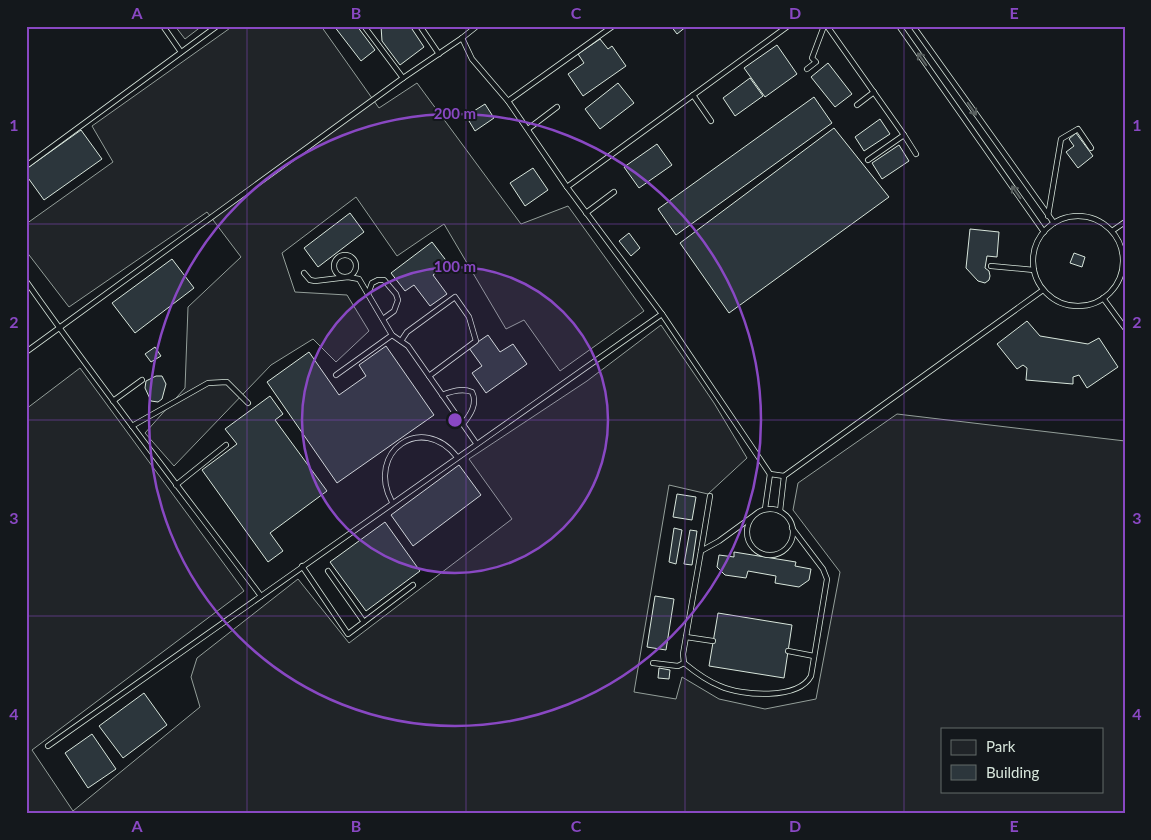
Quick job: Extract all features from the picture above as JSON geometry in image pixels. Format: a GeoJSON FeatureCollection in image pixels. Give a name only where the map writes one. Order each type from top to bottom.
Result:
{"type":"FeatureCollection","features":[{"type":"Feature","properties":{"kind":"lane"},"geometry":{"type":"LineString","coordinates":[[163,26],[181,52]]}},
{"type":"Feature","properties":{"kind":"lane"},"geometry":{"type":"LineString","coordinates":[[26,166],[217,26]]}},
{"type":"Feature","properties":{"kind":"lane"},"geometry":{"type":"LineString","coordinates":[[420,26],[439,54]]}},
{"type":"Feature","properties":{"kind":"lane"},"geometry":{"type":"LineString","coordinates":[[26,352],[477,26]]}},
{"type":"Feature","properties":{"kind":"lane"},"geometry":{"type":"LineString","coordinates":[[508,102],[613,26]]}},
{"type":"Feature","properties":{"kind":"lane"},"geometry":{"type":"LineString","coordinates":[[567,187],[788,26]]}},
{"type":"Feature","properties":{"kind":"lane"},"geometry":{"type":"LineString","coordinates":[[807,69],[816,62],[812,58],[825,26]]}},
{"type":"Feature","properties":{"kind":"lane"},"geometry":{"type":"LineString","coordinates":[[825,26],[874,92],[916,154]]}},
{"type":"Feature","properties":{"kind":"lane"},"geometry":{"type":"LineString","coordinates":[[899,26],[1044,232]]}},
{"type":"Feature","properties":{"kind":"lane"},"geometry":{"type":"LineString","coordinates":[[913,26],[1054,223]]}},
{"type":"Feature","properties":{"kind":"lane"},"geometry":{"type":"LineString","coordinates":[[366,28],[403,78]]}},
{"type":"Feature","properties":{"kind":"lane"},"geometry":{"type":"LineString","coordinates":[[462,38],[472,59],[508,102],[567,187],[662,314],[770,474],[765,509]]}},
{"type":"Feature","properties":{"kind":"lane"},"geometry":{"type":"LineString","coordinates":[[857,105],[874,92]]}},
{"type":"Feature","properties":{"kind":"lane"},"geometry":{"type":"LineString","coordinates":[[693,95],[711,122]]}},
{"type":"Feature","properties":{"kind":"lane"},"geometry":{"type":"LineString","coordinates":[[528,129],[557,108]]}},
{"type":"Feature","properties":{"kind":"lane"},"geometry":{"type":"LineString","coordinates":[[1048,216],[1062,139],[1078,129],[1091,148]]}},
{"type":"Feature","properties":{"kind":"lane"},"geometry":{"type":"LineString","coordinates":[[868,160],[904,135]]}},
{"type":"Feature","properties":{"kind":"lane"},"geometry":{"type":"LineString","coordinates":[[586,213],[614,192]]}},
{"type":"Feature","properties":{"kind":"lane"},"geometry":{"type":"LineString","coordinates":[[1079,216],[1092,218],[1104,224],[1112,231],[1119,242],[1123,260],[1121,275],[1114,288],[1103,298],[1091,304],[1078,306],[1065,304],[1053,299],[1043,290],[1034,270],[1033,256],[1036,243],[1044,232],[1054,223],[1066,218],[1079,216]]}},
{"type":"Feature","properties":{"kind":"lane"},"geometry":{"type":"LineString","coordinates":[[1112,231],[1125,222]]}},
{"type":"Feature","properties":{"kind":"lane"},"geometry":{"type":"LineString","coordinates":[[1119,242],[1125,238]]}},
{"type":"Feature","properties":{"kind":"lane"},"geometry":{"type":"LineString","coordinates":[[304,273],[310,280],[315,282],[348,277],[354,273],[355,262],[348,255],[340,256],[335,261],[334,268],[337,275],[340,277],[348,277],[359,278],[392,336],[408,346],[476,443]]}},
{"type":"Feature","properties":{"kind":"lane"},"geometry":{"type":"LineString","coordinates":[[991,266],[1034,270]]}},
{"type":"Feature","properties":{"kind":"lane"},"geometry":{"type":"LineString","coordinates":[[368,294],[372,283],[378,280],[384,280],[396,294],[398,300],[394,311],[383,319]]}},
{"type":"Feature","properties":{"kind":"lane"},"geometry":{"type":"LineString","coordinates":[[26,281],[113,401],[261,596]]}},
{"type":"Feature","properties":{"kind":"lane"},"geometry":{"type":"LineString","coordinates":[[770,474],[784,476],[1043,290]]}},
{"type":"Feature","properties":{"kind":"lane"},"geometry":{"type":"LineString","coordinates":[[401,341],[407,332],[455,297],[468,317],[476,340],[429,376]]}},
{"type":"Feature","properties":{"kind":"lane"},"geometry":{"type":"LineString","coordinates":[[1103,298],[1125,328]]}},
{"type":"Feature","properties":{"kind":"lane"},"geometry":{"type":"LineString","coordinates":[[48,746],[392,502],[662,314]]}},
{"type":"Feature","properties":{"kind":"lane"},"geometry":{"type":"LineString","coordinates":[[336,375],[392,336]]}},
{"type":"Feature","properties":{"kind":"lane"},"geometry":{"type":"LineString","coordinates":[[113,401],[142,380]]}},
{"type":"Feature","properties":{"kind":"lane"},"geometry":{"type":"LineString","coordinates":[[132,426],[208,383],[226,382],[248,402]]}},
{"type":"Feature","properties":{"kind":"lane"},"geometry":{"type":"LineString","coordinates":[[442,394],[458,390],[472,392],[474,397],[473,408],[463,424]]}},
{"type":"Feature","properties":{"kind":"lane"},"geometry":{"type":"LineString","coordinates":[[392,502],[385,486],[386,467],[389,457],[402,444],[415,438],[432,438],[447,446],[457,457]]}},
{"type":"Feature","properties":{"kind":"lane"},"geometry":{"type":"LineString","coordinates":[[176,485],[226,444]]}},
{"type":"Feature","properties":{"kind":"lane"},"geometry":{"type":"LineString","coordinates":[[780,511],[784,476]]}},
{"type":"Feature","properties":{"kind":"lane"},"geometry":{"type":"LineString","coordinates":[[684,663],[683,654],[710,496]]}},
{"type":"Feature","properties":{"kind":"lane"},"geometry":{"type":"LineString","coordinates":[[701,551],[758,512],[765,509],[780,511],[790,522],[792,536],[784,549],[778,553],[763,554],[756,551],[748,538],[747,531],[748,523],[752,517]]}},
{"type":"Feature","properties":{"kind":"lane"},"geometry":{"type":"LineString","coordinates":[[684,663],[720,686],[736,691],[772,694],[804,685],[811,676],[827,579],[823,568],[792,528]]}},
{"type":"Feature","properties":{"kind":"lane"},"geometry":{"type":"LineString","coordinates":[[302,566],[348,634],[413,585]]}},
{"type":"Feature","properties":{"kind":"lane"},"geometry":{"type":"LineString","coordinates":[[328,572],[364,622]]}},
{"type":"Feature","properties":{"kind":"lane"},"geometry":{"type":"LineString","coordinates":[[686,637],[713,641]]}},
{"type":"Feature","properties":{"kind":"lane"},"geometry":{"type":"LineString","coordinates":[[788,651],[814,656]]}},
{"type":"Feature","properties":{"kind":"lane"},"geometry":{"type":"LineString","coordinates":[[653,663],[678,666],[684,663]]}},
{"type":"Feature","properties":{"kind":"green space"},"geometry":{"type":"Polygon","coordinates":[[[175,26],[202,26],[185,39],[175,26]]]}},
{"type":"Feature","properties":{"kind":"green space"},"geometry":{"type":"Polygon","coordinates":[[[233,26],[321,26],[379,108],[417,83],[521,224],[568,206],[644,311],[560,371],[524,320],[506,329],[444,224],[397,256],[356,197],[282,253],[295,292],[347,295],[369,331],[336,362],[313,339],[271,365],[174,466],[145,433],[185,388],[188,307],[241,257],[207,212],[69,307],[26,251],[26,224],[113,162],[92,126],[233,26]]]}},
{"type":"Feature","properties":{"kind":"green space"},"geometry":{"type":"Polygon","coordinates":[[[661,325],[714,403],[747,458],[708,494],[669,485],[634,692],[676,699],[682,677],[719,699],[765,709],[816,699],[840,572],[793,510],[798,483],[897,414],[1125,441],[1125,814],[26,814],[26,409],[80,368],[244,591],[32,750],[73,811],[200,707],[191,677],[197,658],[298,579],[349,643],[512,519],[469,459],[587,381],[661,325]]]}},
{"type":"Feature","properties":{"kind":"building"},"geometry":{"type":"Polygon","coordinates":[[[334,26],[357,26],[375,50],[361,61],[334,26]]]}},
{"type":"Feature","properties":{"kind":"building"},"geometry":{"type":"Polygon","coordinates":[[[381,26],[410,26],[424,47],[400,65],[382,41],[381,26]]]}},
{"type":"Feature","properties":{"kind":"building"},"geometry":{"type":"Polygon","coordinates":[[[671,26],[687,26],[677,34],[671,26]]]}},
{"type":"Feature","properties":{"kind":"building"},"geometry":{"type":"Polygon","coordinates":[[[600,39],[608,49],[612,46],[626,66],[583,96],[568,74],[584,63],[578,54],[600,39]]]}},
{"type":"Feature","properties":{"kind":"building"},"geometry":{"type":"Polygon","coordinates":[[[777,45],[797,74],[765,97],[744,68],[777,45]]]}},
{"type":"Feature","properties":{"kind":"building"},"geometry":{"type":"Polygon","coordinates":[[[828,63],[852,94],[835,107],[811,77],[828,63]]]}},
{"type":"Feature","properties":{"kind":"building"},"geometry":{"type":"Polygon","coordinates":[[[750,78],[763,96],[735,116],[723,98],[750,78]]]}},
{"type":"Feature","properties":{"kind":"building"},"geometry":{"type":"Polygon","coordinates":[[[618,83],[634,103],[600,129],[585,109],[618,83]]]}},
{"type":"Feature","properties":{"kind":"building"},"geometry":{"type":"Polygon","coordinates":[[[814,97],[832,123],[676,235],[658,209],[814,97]]]}},
{"type":"Feature","properties":{"kind":"building"},"geometry":{"type":"Polygon","coordinates":[[[485,104],[494,118],[475,131],[466,116],[485,104]]]}},
{"type":"Feature","properties":{"kind":"building"},"geometry":{"type":"Polygon","coordinates":[[[880,119],[890,134],[864,151],[855,137],[880,119]]]}},
{"type":"Feature","properties":{"kind":"building"},"geometry":{"type":"Polygon","coordinates":[[[834,128],[889,197],[729,313],[680,243],[834,128]]]}},
{"type":"Feature","properties":{"kind":"building"},"geometry":{"type":"Polygon","coordinates":[[[81,130],[102,159],[44,200],[26,175],[26,169],[81,130]]]}},
{"type":"Feature","properties":{"kind":"building"},"geometry":{"type":"Polygon","coordinates":[[[1076,133],[1093,156],[1078,168],[1066,152],[1074,146],[1069,139],[1076,133]]]}},
{"type":"Feature","properties":{"kind":"building"},"geometry":{"type":"Polygon","coordinates":[[[657,144],[672,165],[639,188],[624,167],[657,144]]]}},
{"type":"Feature","properties":{"kind":"building"},"geometry":{"type":"Polygon","coordinates":[[[899,145],[909,161],[882,179],[872,163],[899,145]]]}},
{"type":"Feature","properties":{"kind":"building"},"geometry":{"type":"Polygon","coordinates":[[[533,168],[548,190],[525,206],[510,183],[533,168]]]}},
{"type":"Feature","properties":{"kind":"building"},"geometry":{"type":"Polygon","coordinates":[[[350,213],[364,232],[318,267],[304,248],[350,213]]]}},
{"type":"Feature","properties":{"kind":"building"},"geometry":{"type":"Polygon","coordinates":[[[970,229],[999,232],[997,257],[987,256],[985,268],[989,271],[990,276],[989,280],[985,283],[978,281],[966,268],[970,229]]]}},
{"type":"Feature","properties":{"kind":"building"},"geometry":{"type":"Polygon","coordinates":[[[629,233],[640,248],[631,256],[619,241],[629,233]]]}},
{"type":"Feature","properties":{"kind":"building"},"geometry":{"type":"Polygon","coordinates":[[[432,242],[448,263],[433,275],[447,294],[430,306],[414,285],[405,291],[391,273],[432,242]]]}},
{"type":"Feature","properties":{"kind":"building"},"geometry":{"type":"Polygon","coordinates":[[[1074,253],[1085,257],[1082,267],[1070,263],[1074,253]]]}},
{"type":"Feature","properties":{"kind":"building"},"geometry":{"type":"Polygon","coordinates":[[[172,259],[194,288],[135,333],[112,303],[172,259]]]}},
{"type":"Feature","properties":{"kind":"building"},"geometry":{"type":"Polygon","coordinates":[[[1027,321],[1040,336],[1088,344],[1099,338],[1118,367],[1087,388],[1079,375],[1073,377],[1073,384],[1026,380],[1027,368],[1023,365],[1017,369],[997,344],[1027,321]]]}},
{"type":"Feature","properties":{"kind":"building"},"geometry":{"type":"Polygon","coordinates":[[[488,335],[500,352],[513,344],[527,364],[486,393],[472,373],[482,366],[469,348],[488,335]]]}},
{"type":"Feature","properties":{"kind":"building"},"geometry":{"type":"Polygon","coordinates":[[[386,346],[434,415],[337,483],[267,382],[309,352],[339,395],[366,376],[359,365],[386,346]]]}},
{"type":"Feature","properties":{"kind":"building"},"geometry":{"type":"Polygon","coordinates":[[[155,347],[161,356],[151,362],[145,354],[155,347]]]}},
{"type":"Feature","properties":{"kind":"building"},"geometry":{"type":"Polygon","coordinates":[[[156,376],[162,376],[166,384],[162,399],[158,402],[151,401],[145,388],[146,381],[156,376]]]}},
{"type":"Feature","properties":{"kind":"building"},"geometry":{"type":"Polygon","coordinates":[[[270,396],[283,414],[275,420],[327,491],[270,533],[283,551],[268,562],[202,470],[237,444],[225,429],[270,396]]]}},
{"type":"Feature","properties":{"kind":"building"},"geometry":{"type":"Polygon","coordinates":[[[459,465],[481,495],[413,546],[391,515],[459,465]]]}},
{"type":"Feature","properties":{"kind":"building"},"geometry":{"type":"Polygon","coordinates":[[[677,494],[696,497],[692,520],[673,517],[677,494]]]}},
{"type":"Feature","properties":{"kind":"building"},"geometry":{"type":"Polygon","coordinates":[[[385,522],[420,571],[366,611],[330,562],[385,522]]]}},
{"type":"Feature","properties":{"kind":"building"},"geometry":{"type":"Polygon","coordinates":[[[674,528],[682,530],[676,564],[669,562],[674,528]]]}},
{"type":"Feature","properties":{"kind":"building"},"geometry":{"type":"Polygon","coordinates":[[[690,530],[697,531],[692,565],[684,564],[690,530]]]}},
{"type":"Feature","properties":{"kind":"building"},"geometry":{"type":"Polygon","coordinates":[[[734,552],[796,562],[795,566],[811,569],[809,580],[799,587],[775,583],[776,576],[748,571],[746,578],[725,575],[717,567],[719,555],[734,557],[734,552]]]}},
{"type":"Feature","properties":{"kind":"building"},"geometry":{"type":"Polygon","coordinates":[[[655,596],[674,599],[666,650],[647,647],[655,596]]]}},
{"type":"Feature","properties":{"kind":"building"},"geometry":{"type":"Polygon","coordinates":[[[718,613],[792,625],[784,678],[709,666],[718,613]]]}},
{"type":"Feature","properties":{"kind":"building"},"geometry":{"type":"Polygon","coordinates":[[[659,668],[670,670],[669,679],[658,678],[659,668]]]}},
{"type":"Feature","properties":{"kind":"building"},"geometry":{"type":"Polygon","coordinates":[[[144,693],[167,725],[123,758],[99,726],[144,693]]]}},
{"type":"Feature","properties":{"kind":"building"},"geometry":{"type":"Polygon","coordinates":[[[92,734],[116,769],[88,788],[65,753],[92,734]]]}}]}
